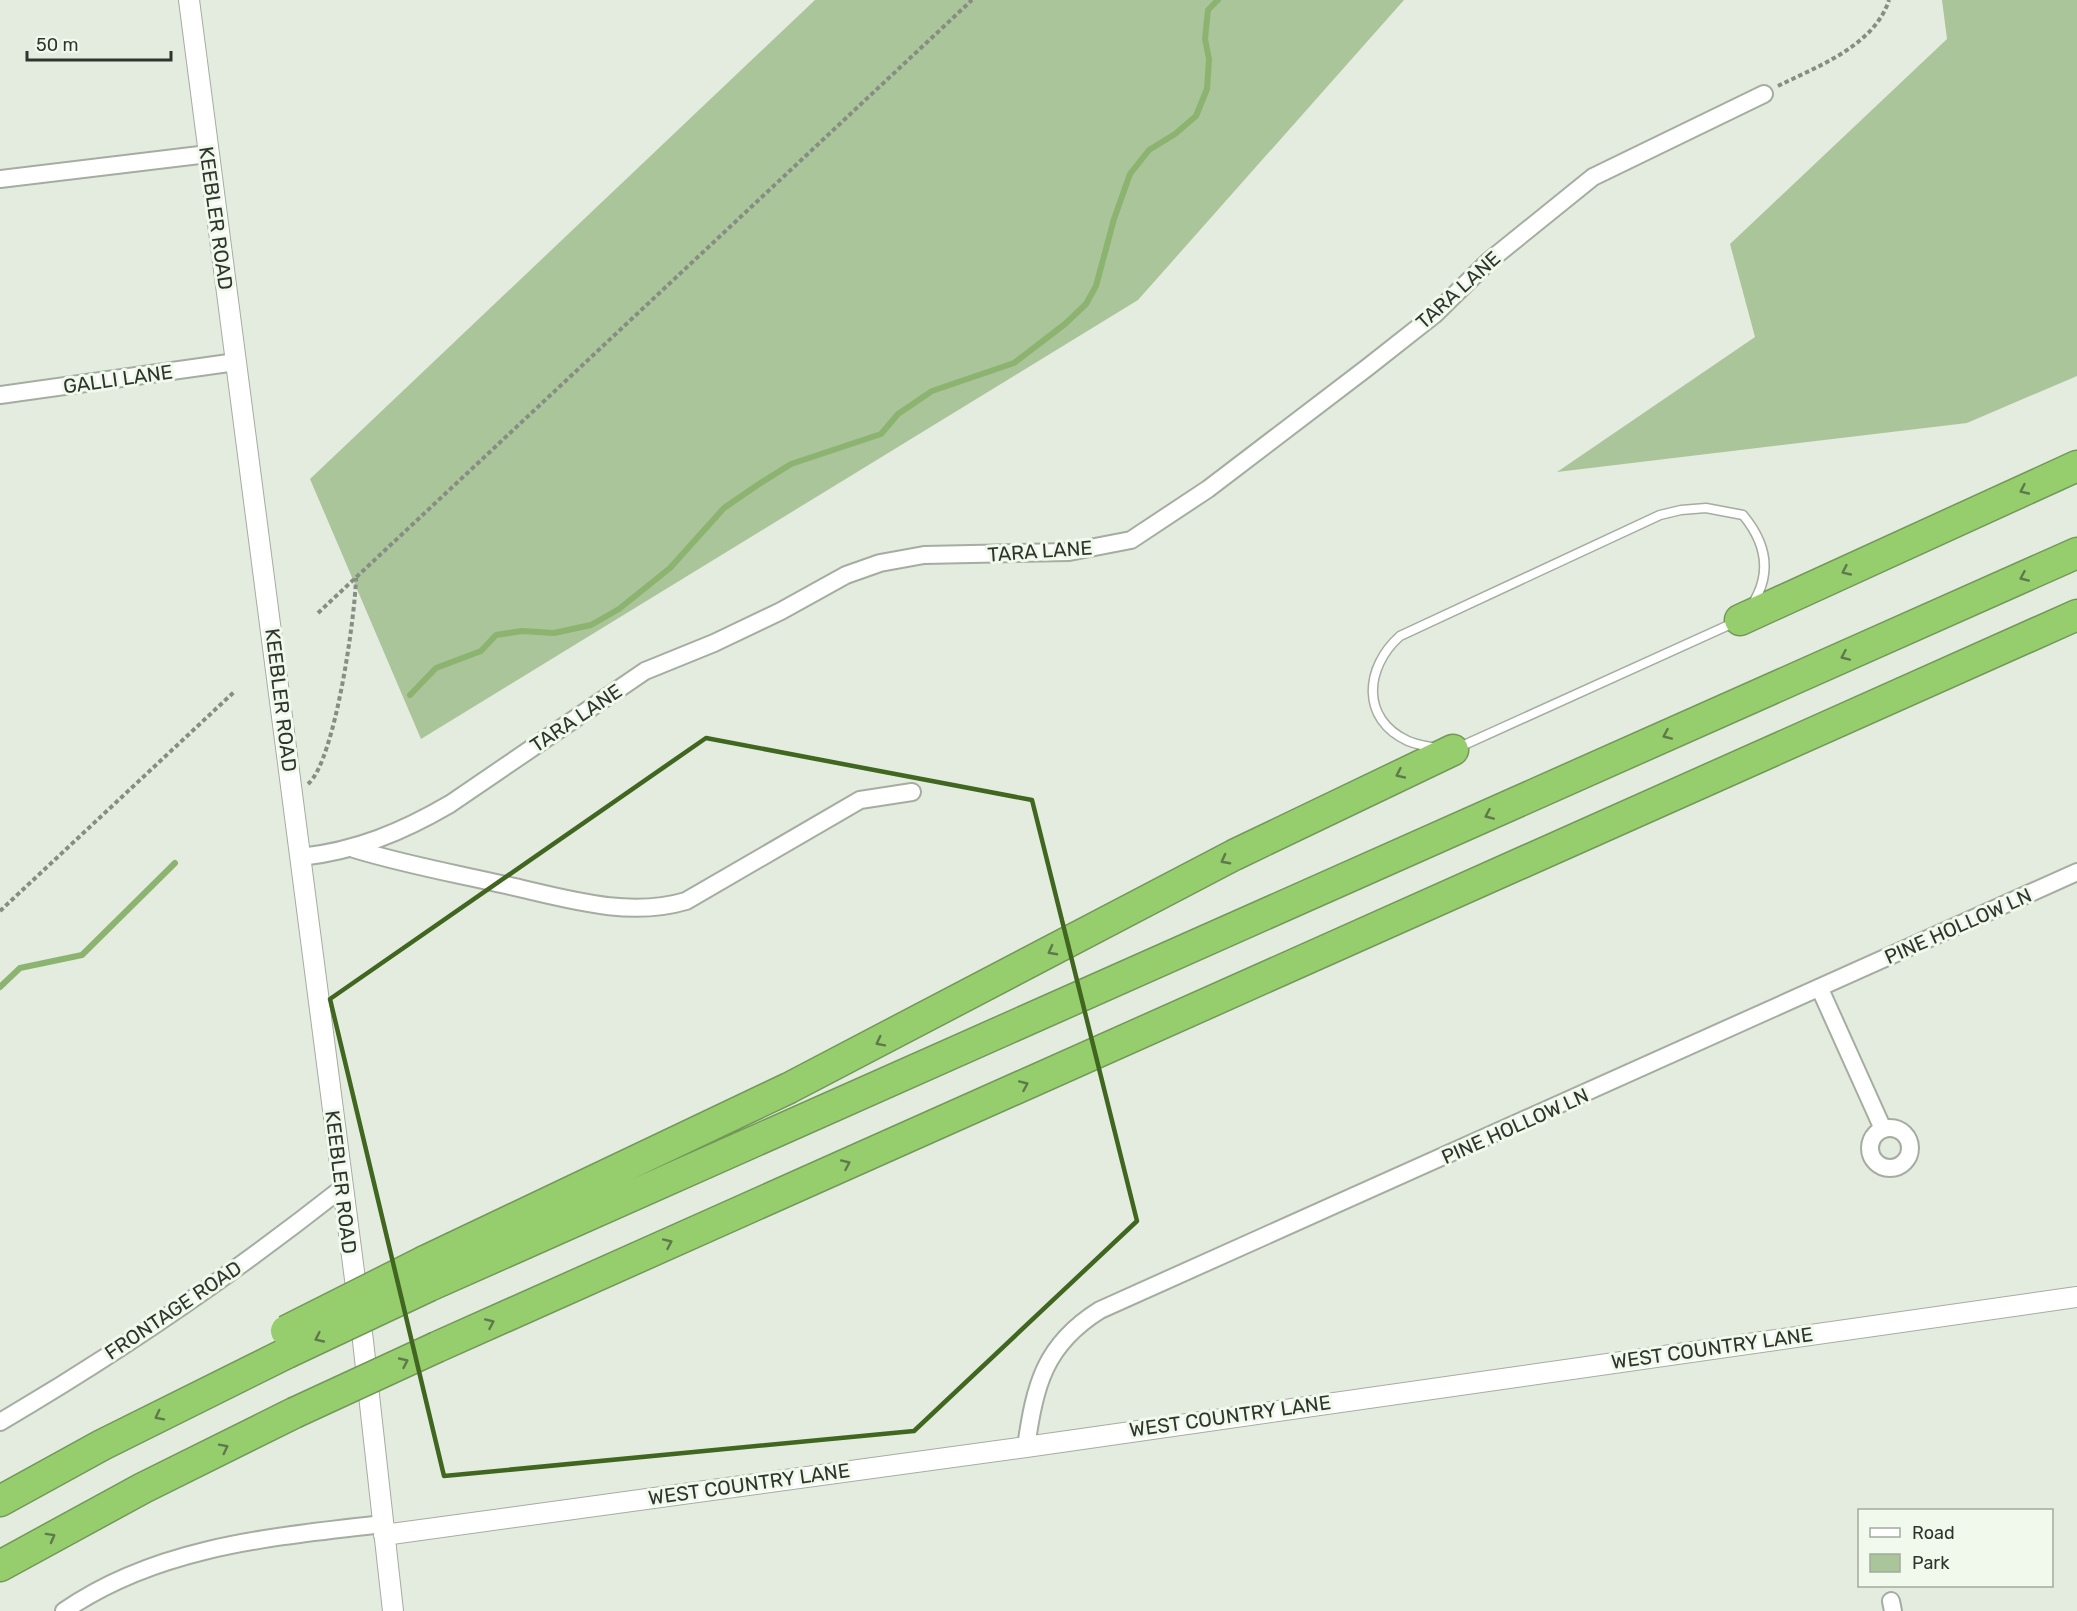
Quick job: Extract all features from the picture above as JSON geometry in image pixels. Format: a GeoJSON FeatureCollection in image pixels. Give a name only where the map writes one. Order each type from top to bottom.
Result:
{"type":"FeatureCollection","features":[{"type":"Feature","properties":{"kind":"highway"},"geometry":{"type":"LineString","coordinates":[[1740,620],[2077,466]]}},
{"type":"Feature","properties":{"kind":"highway"},"geometry":{"type":"LineString","coordinates":[[427,1274],[2077,553]]}},
{"type":"Feature","properties":{"kind":"highway"},"geometry":{"type":"LineString","coordinates":[[0,1566],[143,1488],[294,1413],[437,1347],[2077,615]]}},
{"type":"Feature","properties":{"kind":"highway"},"geometry":{"type":"LineString","coordinates":[[0,1501],[102,1445],[233,1378],[286,1342],[427,1274],[1234,855],[1453,750]]}},
{"type":"Feature","properties":{"kind":"street","name":"KEEBLER ROAD"},"geometry":{"type":"LineString","coordinates":[[189,0],[301,857],[393,1611]]}},
{"type":"Feature","properties":{"kind":"street","name":"TARA LANE"},"geometry":{"type":"LineString","coordinates":[[301,857],[354,849],[422,820],[450,804],[645,671],[714,643],[771,616],[846,575],[880,563],[924,555],[1069,552],[1131,540],[1200,495],[1368,367],[1434,315],[1505,247],[1593,177],[1764,93]]}},
{"type":"Feature","properties":{"kind":"street"},"geometry":{"type":"LineString","coordinates":[[0,179],[208,154]]}},
{"type":"Feature","properties":{"kind":"street","name":"GALLI LANE"},"geometry":{"type":"LineString","coordinates":[[0,395],[236,362]]}},
{"type":"Feature","properties":{"kind":"street","name":"TARA LANE"},"geometry":{"type":"LineString","coordinates":[[354,849],[393,861],[601,905],[660,909],[686,901],[860,800],[912,792]]}},
{"type":"Feature","properties":{"kind":"street","name":"PINE HOLLOW LN"},"geometry":{"type":"LineString","coordinates":[[1026,1446],[1032,1407],[1043,1368],[1073,1330],[1100,1310],[2077,872]]}},
{"type":"Feature","properties":{"kind":"street"},"geometry":{"type":"LineString","coordinates":[[1820,989],[1883,1129]]}},
{"type":"Feature","properties":{"kind":"street","name":"FRONTAGE ROAD"},"geometry":{"type":"LineString","coordinates":[[0,1422],[148,1328],[282,1236],[341,1189]]}},
{"type":"Feature","properties":{"kind":"street","name":"WEST COUNTRY LANE"},"geometry":{"type":"LineString","coordinates":[[64,1611],[113,1581],[150,1565],[190,1553],[279,1537],[383,1529],[1026,1446],[2077,1296]]}},
{"type":"Feature","properties":{"kind":"lane"},"geometry":{"type":"LineString","coordinates":[[1706,508],[1743,514],[1756,531],[1765,563],[1763,581],[1752,608],[1740,620],[1453,750],[1431,748],[1408,741],[1391,730],[1378,714],[1372,694],[1373,676],[1386,647],[1400,636],[1660,515],[1681,510],[1706,508]]}},
{"type":"Feature","properties":{"kind":"path"},"geometry":{"type":"LineString","coordinates":[[318,613],[972,0]]}},
{"type":"Feature","properties":{"kind":"path"},"geometry":{"type":"LineString","coordinates":[[1764,93],[1859,41],[1883,17],[1889,0]]}},
{"type":"Feature","properties":{"kind":"path"},"geometry":{"type":"LineString","coordinates":[[292,788],[310,783],[324,759],[348,648],[356,577]]}},
{"type":"Feature","properties":{"kind":"path"},"geometry":{"type":"LineString","coordinates":[[0,911],[234,692]]}},
{"type":"Feature","properties":{"kind":"highlighted area"},"geometry":{"type":"Polygon","coordinates":[[[706,738],[1032,800],[1137,1221],[914,1431],[444,1476],[330,999],[706,738]]]}},
{"type":"Feature","properties":{"kind":"green space"},"geometry":{"type":"Polygon","coordinates":[[[815,0],[1404,0],[1138,300],[421,739],[310,479],[815,0]]]}},
{"type":"Feature","properties":{"kind":"green space"},"geometry":{"type":"Polygon","coordinates":[[[1942,0],[2077,0],[2077,376],[1967,423],[1557,472],[1755,337],[1730,244],[1947,39],[1942,0]]]}},
{"type":"Feature","properties":{"kind":"waterway"},"geometry":{"type":"LineString","coordinates":[[410,695],[436,668],[481,651],[496,635],[522,631],[554,633],[591,625],[619,609],[670,568],[724,508],[759,484],[791,464],[881,434],[898,414],[932,391],[1014,363],[1065,324],[1086,304],[1096,286],[1114,219],[1130,174],[1149,150],[1175,134],[1196,116],[1207,89],[1209,59],[1205,39],[1208,10],[1218,0]]}},
{"type":"Feature","properties":{"kind":"waterway"},"geometry":{"type":"LineString","coordinates":[[0,987],[20,968],[82,955],[175,863]]}}]}
